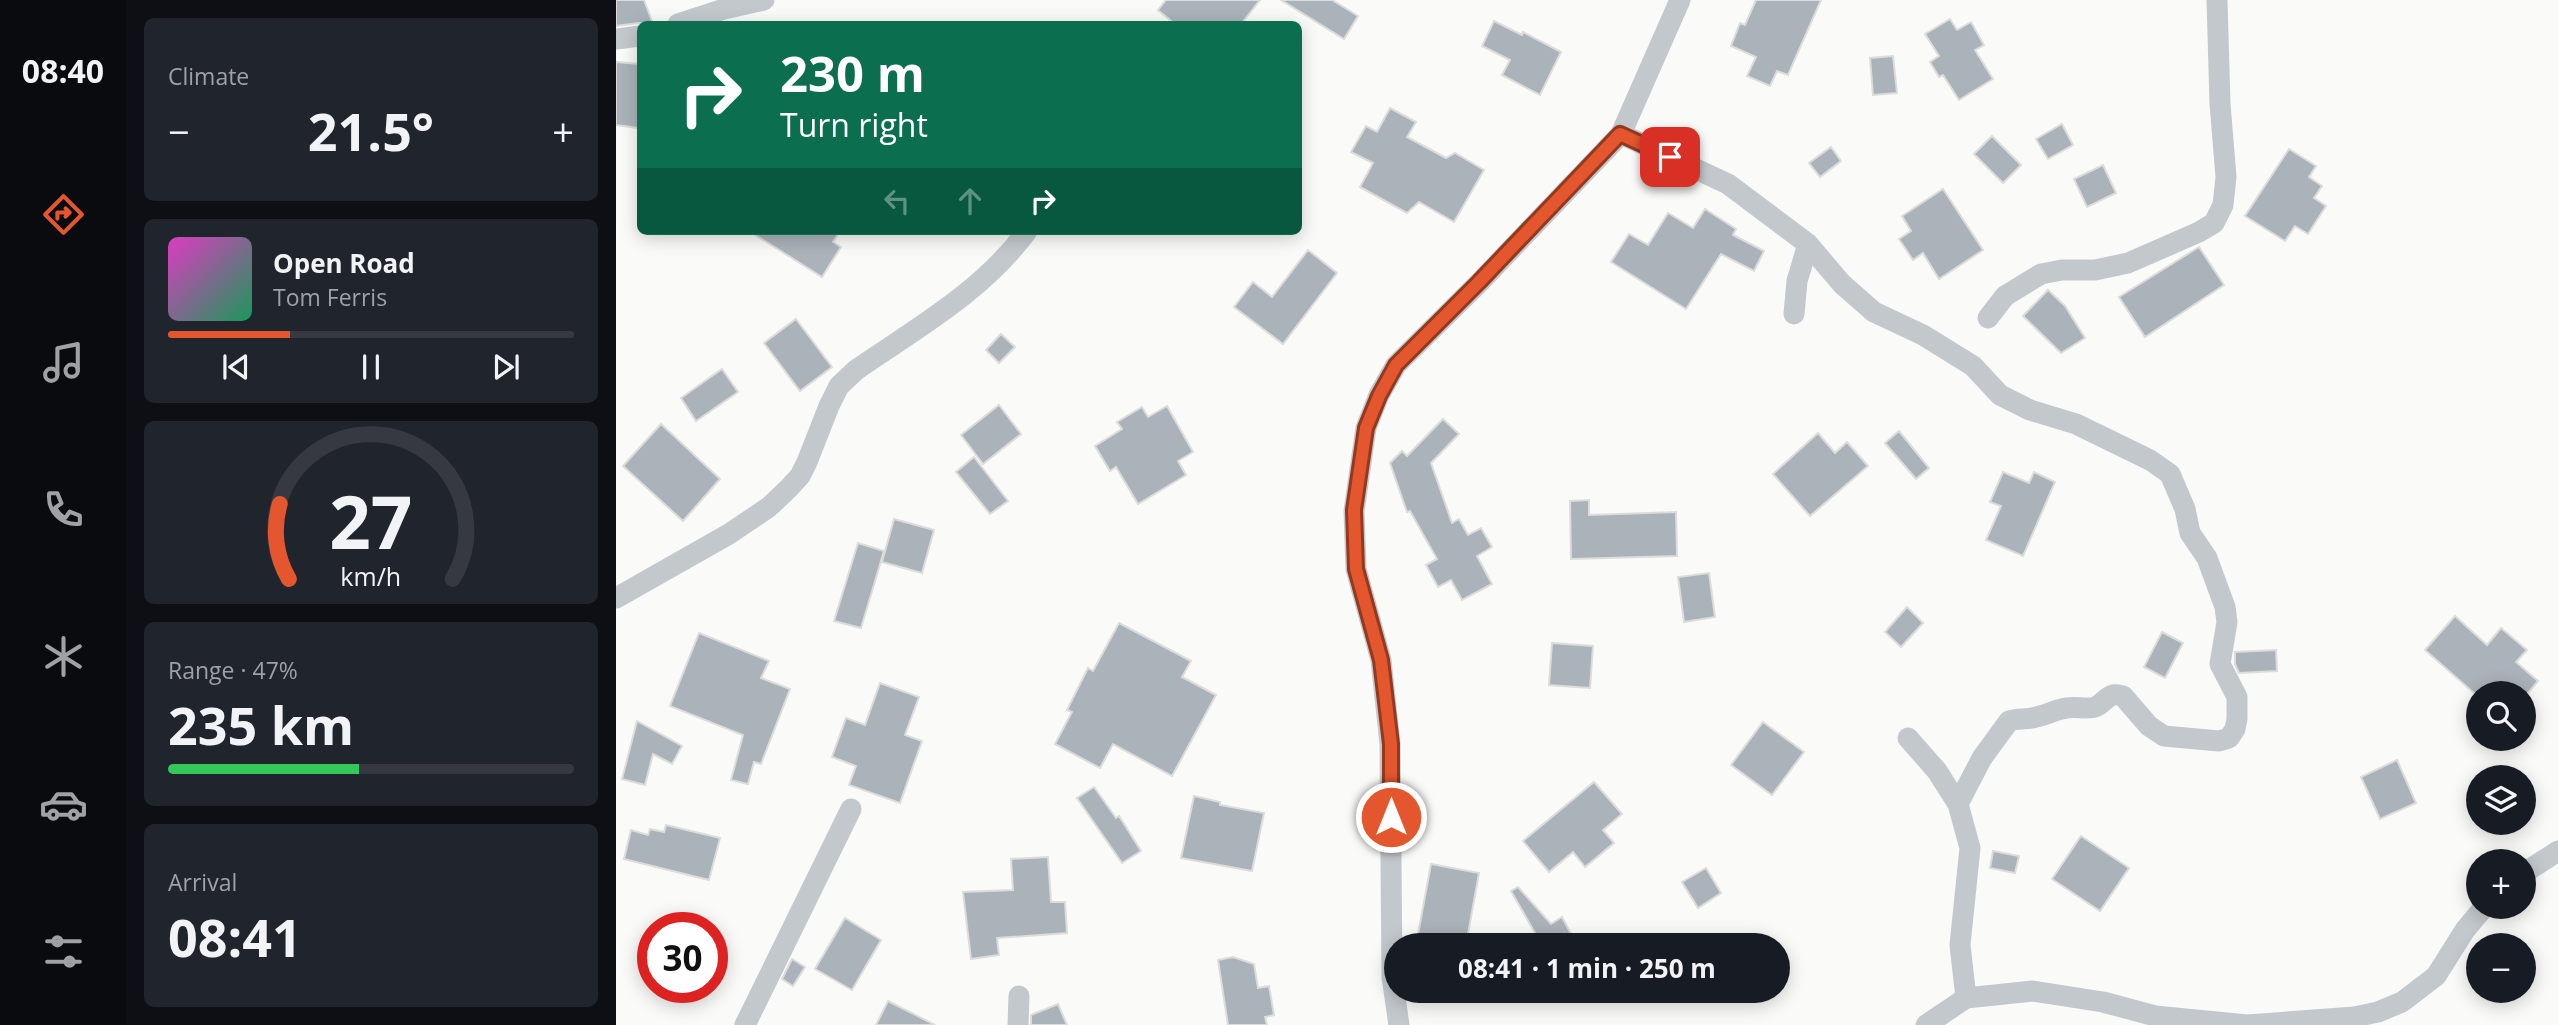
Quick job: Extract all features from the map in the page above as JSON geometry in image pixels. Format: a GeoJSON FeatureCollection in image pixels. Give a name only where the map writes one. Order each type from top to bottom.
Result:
{"type":"FeatureCollection","features":[{"type":"Feature","properties":{"kind":"street"},"geometry":{"type":"LineString","coordinates":[[687,21],[764,0]]}},
{"type":"Feature","properties":{"kind":"street"},"geometry":{"type":"LineString","coordinates":[[1399,1025],[1392,977],[1391,744],[1381,660],[1356,569],[1354,510],[1366,428],[1396,365],[1620,134],[1681,0]]}},
{"type":"Feature","properties":{"kind":"street"},"geometry":{"type":"LineString","coordinates":[[1989,318],[2005,296],[2041,274],[2062,270],[2095,270],[2128,263],[2214,223],[2223,205],[2226,177],[2220,104],[2217,0]]}},
{"type":"Feature","properties":{"kind":"street"},"geometry":{"type":"LineString","coordinates":[[616,39],[637,36]]}},
{"type":"Feature","properties":{"kind":"street"},"geometry":{"type":"LineString","coordinates":[[1620,134],[1728,184],[1808,244],[1842,284],[1874,312],[1923,335],[1973,366],[2000,395],[2030,410],[2076,424],[2150,460],[2170,474],[2185,509],[2190,533],[2207,558],[2225,607],[2227,622],[2220,664],[2237,697],[2235,729],[2229,738],[2219,741],[2164,736],[2149,726],[2123,696],[2110,695],[2097,707],[2090,709],[2068,708],[2034,718],[2009,721],[1982,758],[1958,804]]}},
{"type":"Feature","properties":{"kind":"street"},"geometry":{"type":"LineString","coordinates":[[616,598],[729,534],[769,507],[800,476],[839,386],[856,370],[985,280],[1009,256],[1024,235]]}},
{"type":"Feature","properties":{"kind":"street"},"geometry":{"type":"LineString","coordinates":[[1794,314],[1797,281],[1808,244]]}},
{"type":"Feature","properties":{"kind":"street"},"geometry":{"type":"LineString","coordinates":[[1908,738],[1937,771],[1958,804],[1970,848],[1960,945],[1966,998]]}},
{"type":"Feature","properties":{"kind":"street"},"geometry":{"type":"LineString","coordinates":[[746,1025],[851,808]]}},
{"type":"Feature","properties":{"kind":"street"},"geometry":{"type":"LineString","coordinates":[[2536,865],[2558,850]]}},
{"type":"Feature","properties":{"kind":"street"},"geometry":{"type":"LineString","coordinates":[[1926,1025],[1966,998],[2033,991],[2104,1002],[2155,1016],[2247,1025],[2354,1017],[2378,1012],[2402,1002],[2436,976],[2474,919]]}},
{"type":"Feature","properties":{"kind":"street"},"geometry":{"type":"LineString","coordinates":[[1018,1025],[1020,996]]}},
{"type":"Feature","properties":{"kind":"building"},"geometry":{"type":"Polygon","coordinates":[[[616,0],[644,0],[652,21],[616,26],[616,0]]]}},
{"type":"Feature","properties":{"kind":"building"},"geometry":{"type":"Polygon","coordinates":[[[1166,0],[1260,0],[1243,21],[1171,21],[1158,10],[1166,0]]]}},
{"type":"Feature","properties":{"kind":"building"},"geometry":{"type":"Polygon","coordinates":[[[1281,0],[1332,0],[1358,16],[1344,39],[1281,0]]]}},
{"type":"Feature","properties":{"kind":"building"},"geometry":{"type":"Polygon","coordinates":[[[1756,0],[1821,0],[1788,75],[1777,71],[1770,86],[1747,76],[1756,57],[1731,46],[1740,23],[1745,25],[1756,0]]]}},
{"type":"Feature","properties":{"kind":"building"},"geometry":{"type":"Polygon","coordinates":[[[1950,19],[1957,30],[1971,22],[1984,45],[1975,50],[1993,79],[1959,100],[1943,75],[1939,77],[1930,62],[1939,56],[1925,34],[1950,19]]]}},
{"type":"Feature","properties":{"kind":"building"},"geometry":{"type":"Polygon","coordinates":[[[1494,21],[1522,35],[1523,32],[1561,52],[1540,95],[1502,75],[1510,60],[1482,46],[1494,21]]]}},
{"type":"Feature","properties":{"kind":"building"},"geometry":{"type":"Polygon","coordinates":[[[1893,56],[1897,93],[1873,95],[1870,58],[1893,56]]]}},
{"type":"Feature","properties":{"kind":"building"},"geometry":{"type":"Polygon","coordinates":[[[616,62],[637,64],[637,128],[616,125],[616,62]]]}},
{"type":"Feature","properties":{"kind":"building"},"geometry":{"type":"Polygon","coordinates":[[[1390,108],[1416,122],[1407,137],[1446,158],[1455,153],[1484,170],[1454,222],[1419,202],[1407,213],[1360,187],[1373,163],[1351,152],[1366,126],[1377,132],[1390,108]]]}},
{"type":"Feature","properties":{"kind":"building"},"geometry":{"type":"Polygon","coordinates":[[[2062,124],[2073,145],[2048,159],[2036,139],[2062,124]]]}},
{"type":"Feature","properties":{"kind":"building"},"geometry":{"type":"Polygon","coordinates":[[[1992,136],[2021,165],[2003,183],[1974,154],[1992,136]]]}},
{"type":"Feature","properties":{"kind":"building"},"geometry":{"type":"Polygon","coordinates":[[[1831,147],[1841,161],[1820,177],[1809,163],[1831,147]]]}},
{"type":"Feature","properties":{"kind":"building"},"geometry":{"type":"Polygon","coordinates":[[[2289,149],[2316,166],[2309,177],[2322,186],[2314,198],[2326,206],[2308,234],[2295,226],[2285,241],[2245,216],[2289,149]]]}},
{"type":"Feature","properties":{"kind":"building"},"geometry":{"type":"Polygon","coordinates":[[[2103,165],[2116,193],[2087,207],[2074,179],[2103,165]]]}},
{"type":"Feature","properties":{"kind":"building"},"geometry":{"type":"Polygon","coordinates":[[[1943,189],[1983,250],[1939,279],[1923,253],[1913,260],[1899,239],[1911,231],[1902,216],[1943,189]]]}},
{"type":"Feature","properties":{"kind":"building"},"geometry":{"type":"Polygon","coordinates":[[[1705,209],[1736,229],[1733,235],[1764,251],[1754,271],[1721,254],[1686,309],[1611,262],[1629,234],[1648,245],[1668,213],[1693,228],[1705,209]]]}},
{"type":"Feature","properties":{"kind":"building"},"geometry":{"type":"Polygon","coordinates":[[[755,235],[837,235],[833,242],[841,247],[822,277],[755,235]]]}},
{"type":"Feature","properties":{"kind":"building"},"geometry":{"type":"Polygon","coordinates":[[[2199,247],[2224,285],[2145,337],[2119,297],[2199,247]]]}},
{"type":"Feature","properties":{"kind":"building"},"geometry":{"type":"Polygon","coordinates":[[[1308,250],[1337,273],[1283,344],[1234,307],[1253,282],[1272,297],[1308,250]]]}},
{"type":"Feature","properties":{"kind":"building"},"geometry":{"type":"Polygon","coordinates":[[[2048,290],[2065,306],[2085,338],[2061,353],[2023,316],[2048,290]]]}},
{"type":"Feature","properties":{"kind":"building"},"geometry":{"type":"Polygon","coordinates":[[[796,319],[832,367],[800,391],[764,343],[796,319]]]}},
{"type":"Feature","properties":{"kind":"building"},"geometry":{"type":"Polygon","coordinates":[[[1001,334],[1015,347],[999,363],[986,350],[1001,334]]]}},
{"type":"Feature","properties":{"kind":"building"},"geometry":{"type":"Polygon","coordinates":[[[722,369],[738,392],[696,421],[681,398],[722,369]]]}},
{"type":"Feature","properties":{"kind":"building"},"geometry":{"type":"Polygon","coordinates":[[[999,405],[1021,434],[983,464],[961,435],[999,405]]]}},
{"type":"Feature","properties":{"kind":"building"},"geometry":{"type":"Polygon","coordinates":[[[1167,406],[1193,452],[1178,461],[1186,475],[1138,504],[1116,467],[1110,471],[1095,446],[1122,429],[1117,422],[1142,407],[1148,417],[1167,406]]]}},
{"type":"Feature","properties":{"kind":"building"},"geometry":{"type":"Polygon","coordinates":[[[1443,419],[1459,434],[1431,463],[1452,523],[1459,519],[1468,535],[1481,528],[1492,547],[1477,556],[1492,584],[1462,600],[1451,580],[1438,587],[1426,565],[1437,559],[1410,511],[1407,512],[1390,463],[1402,451],[1407,456],[1443,419]]]}},
{"type":"Feature","properties":{"kind":"building"},"geometry":{"type":"Polygon","coordinates":[[[661,424],[720,479],[683,521],[623,466],[661,424]]]}},
{"type":"Feature","properties":{"kind":"building"},"geometry":{"type":"Polygon","coordinates":[[[1899,431],[1929,468],[1916,479],[1885,443],[1899,431]]]}},
{"type":"Feature","properties":{"kind":"building"},"geometry":{"type":"Polygon","coordinates":[[[1818,433],[1835,453],[1847,442],[1868,466],[1810,516],[1773,474],[1818,433]]]}},
{"type":"Feature","properties":{"kind":"building"},"geometry":{"type":"Polygon","coordinates":[[[974,457],[1008,501],[990,514],[956,472],[974,457]]]}},
{"type":"Feature","properties":{"kind":"building"},"geometry":{"type":"Polygon","coordinates":[[[2003,472],[2029,483],[2034,472],[2055,482],[2023,556],[1986,540],[2001,506],[1990,502],[2003,472]]]}},
{"type":"Feature","properties":{"kind":"building"},"geometry":{"type":"Polygon","coordinates":[[[1589,500],[1589,515],[1676,512],[1677,556],[1571,559],[1570,501],[1589,500]]]}},
{"type":"Feature","properties":{"kind":"building"},"geometry":{"type":"Polygon","coordinates":[[[894,519],[934,530],[922,573],[882,562],[894,519]]]}},
{"type":"Feature","properties":{"kind":"building"},"geometry":{"type":"Polygon","coordinates":[[[858,543],[884,551],[861,628],[834,621],[858,543]]]}},
{"type":"Feature","properties":{"kind":"building"},"geometry":{"type":"Polygon","coordinates":[[[1709,573],[1715,617],[1684,622],[1678,577],[1709,573]]]}},
{"type":"Feature","properties":{"kind":"building"},"geometry":{"type":"Polygon","coordinates":[[[1907,607],[1923,623],[1901,647],[1885,632],[1907,607]]]}},
{"type":"Feature","properties":{"kind":"building"},"geometry":{"type":"Polygon","coordinates":[[[2455,616],[2487,645],[2501,628],[2527,650],[2516,662],[2538,681],[2536,683],[2536,681],[2466,681],[2466,686],[2425,650],[2455,616]]]}},
{"type":"Feature","properties":{"kind":"building"},"geometry":{"type":"Polygon","coordinates":[[[1119,623],[1191,661],[1182,677],[1216,695],[1172,776],[1113,744],[1100,768],[1055,744],[1072,712],[1067,710],[1088,668],[1093,671],[1119,623]]]}},
{"type":"Feature","properties":{"kind":"building"},"geometry":{"type":"Polygon","coordinates":[[[2162,632],[2183,643],[2165,678],[2144,667],[2162,632]]]}},
{"type":"Feature","properties":{"kind":"building"},"geometry":{"type":"Polygon","coordinates":[[[699,633],[769,661],[761,678],[790,689],[761,764],[754,762],[748,784],[731,780],[743,735],[670,706],[699,633]]]}},
{"type":"Feature","properties":{"kind":"building"},"geometry":{"type":"Polygon","coordinates":[[[1552,643],[1593,646],[1590,688],[1549,685],[1552,643]]]}},
{"type":"Feature","properties":{"kind":"building"},"geometry":{"type":"Polygon","coordinates":[[[2276,650],[2277,671],[2239,673],[2235,664],[2235,652],[2276,650]]]}},
{"type":"Feature","properties":{"kind":"building"},"geometry":{"type":"Polygon","coordinates":[[[880,683],[919,697],[905,735],[922,741],[900,803],[849,785],[856,766],[832,757],[846,718],[865,725],[880,683]]]}},
{"type":"Feature","properties":{"kind":"building"},"geometry":{"type":"Polygon","coordinates":[[[637,721],[682,746],[672,764],[653,754],[645,785],[622,779],[637,721]]]}},
{"type":"Feature","properties":{"kind":"building"},"geometry":{"type":"Polygon","coordinates":[[[1763,722],[1804,752],[1772,795],[1731,765],[1763,722]]]}},
{"type":"Feature","properties":{"kind":"building"},"geometry":{"type":"Polygon","coordinates":[[[2397,760],[2416,803],[2380,819],[2361,777],[2397,760]]]}},
{"type":"Feature","properties":{"kind":"building"},"geometry":{"type":"Polygon","coordinates":[[[1594,782],[1622,814],[1603,830],[1614,843],[1585,867],[1573,852],[1549,872],[1523,841],[1594,782]]]}},
{"type":"Feature","properties":{"kind":"building"},"geometry":{"type":"Polygon","coordinates":[[[1094,787],[1116,818],[1119,816],[1141,851],[1122,863],[1077,798],[1094,787]]]}},
{"type":"Feature","properties":{"kind":"building"},"geometry":{"type":"Polygon","coordinates":[[[1194,796],[1220,802],[1220,805],[1264,813],[1252,871],[1181,858],[1194,796]]]}},
{"type":"Feature","properties":{"kind":"building"},"geometry":{"type":"Polygon","coordinates":[[[666,825],[720,838],[709,880],[624,859],[631,830],[648,835],[650,829],[664,832],[666,825]]]}},
{"type":"Feature","properties":{"kind":"building"},"geometry":{"type":"Polygon","coordinates":[[[2081,836],[2129,868],[2100,911],[2052,879],[2081,836]]]}},
{"type":"Feature","properties":{"kind":"building"},"geometry":{"type":"Polygon","coordinates":[[[1993,851],[2019,856],[2015,873],[1990,868],[1993,851]]]}},
{"type":"Feature","properties":{"kind":"building"},"geometry":{"type":"Polygon","coordinates":[[[1048,857],[1051,902],[1065,902],[1067,933],[997,938],[999,955],[971,959],[963,892],[1013,890],[1011,859],[1048,857]]]}},
{"type":"Feature","properties":{"kind":"building"},"geometry":{"type":"Polygon","coordinates":[[[1431,864],[1479,873],[1468,933],[1418,933],[1431,864]]]}},
{"type":"Feature","properties":{"kind":"building"},"geometry":{"type":"Polygon","coordinates":[[[1706,868],[1721,893],[1698,908],[1682,882],[1706,868]]]}},
{"type":"Feature","properties":{"kind":"building"},"geometry":{"type":"Polygon","coordinates":[[[1518,887],[1551,924],[1562,917],[1571,933],[1535,933],[1511,891],[1518,887]]]}},
{"type":"Feature","properties":{"kind":"building"},"geometry":{"type":"Polygon","coordinates":[[[845,918],[881,940],[852,990],[815,969],[845,918]]]}},
{"type":"Feature","properties":{"kind":"building"},"geometry":{"type":"Polygon","coordinates":[[[1233,957],[1254,964],[1258,988],[1269,986],[1274,1015],[1265,1017],[1267,1025],[1228,1025],[1218,960],[1233,957]]]}},
{"type":"Feature","properties":{"kind":"building"},"geometry":{"type":"Polygon","coordinates":[[[792,959],[805,967],[793,986],[782,979],[792,959]]]}},
{"type":"Feature","properties":{"kind":"building"},"geometry":{"type":"Polygon","coordinates":[[[888,1001],[935,1025],[876,1025],[888,1001]]]}},
{"type":"Feature","properties":{"kind":"building"},"geometry":{"type":"Polygon","coordinates":[[[1058,1004],[1067,1025],[1031,1025],[1031,1015],[1058,1004]]]}},
{"type":"Feature","properties":{"kind":"route"},"geometry":{"type":"LineString","coordinates":[[1391,817],[1391,744],[1381,660],[1356,569],[1354,530],[1354,510],[1366,428],[1379,396],[1396,365],[1620,134],[1670,157]]}}]}
